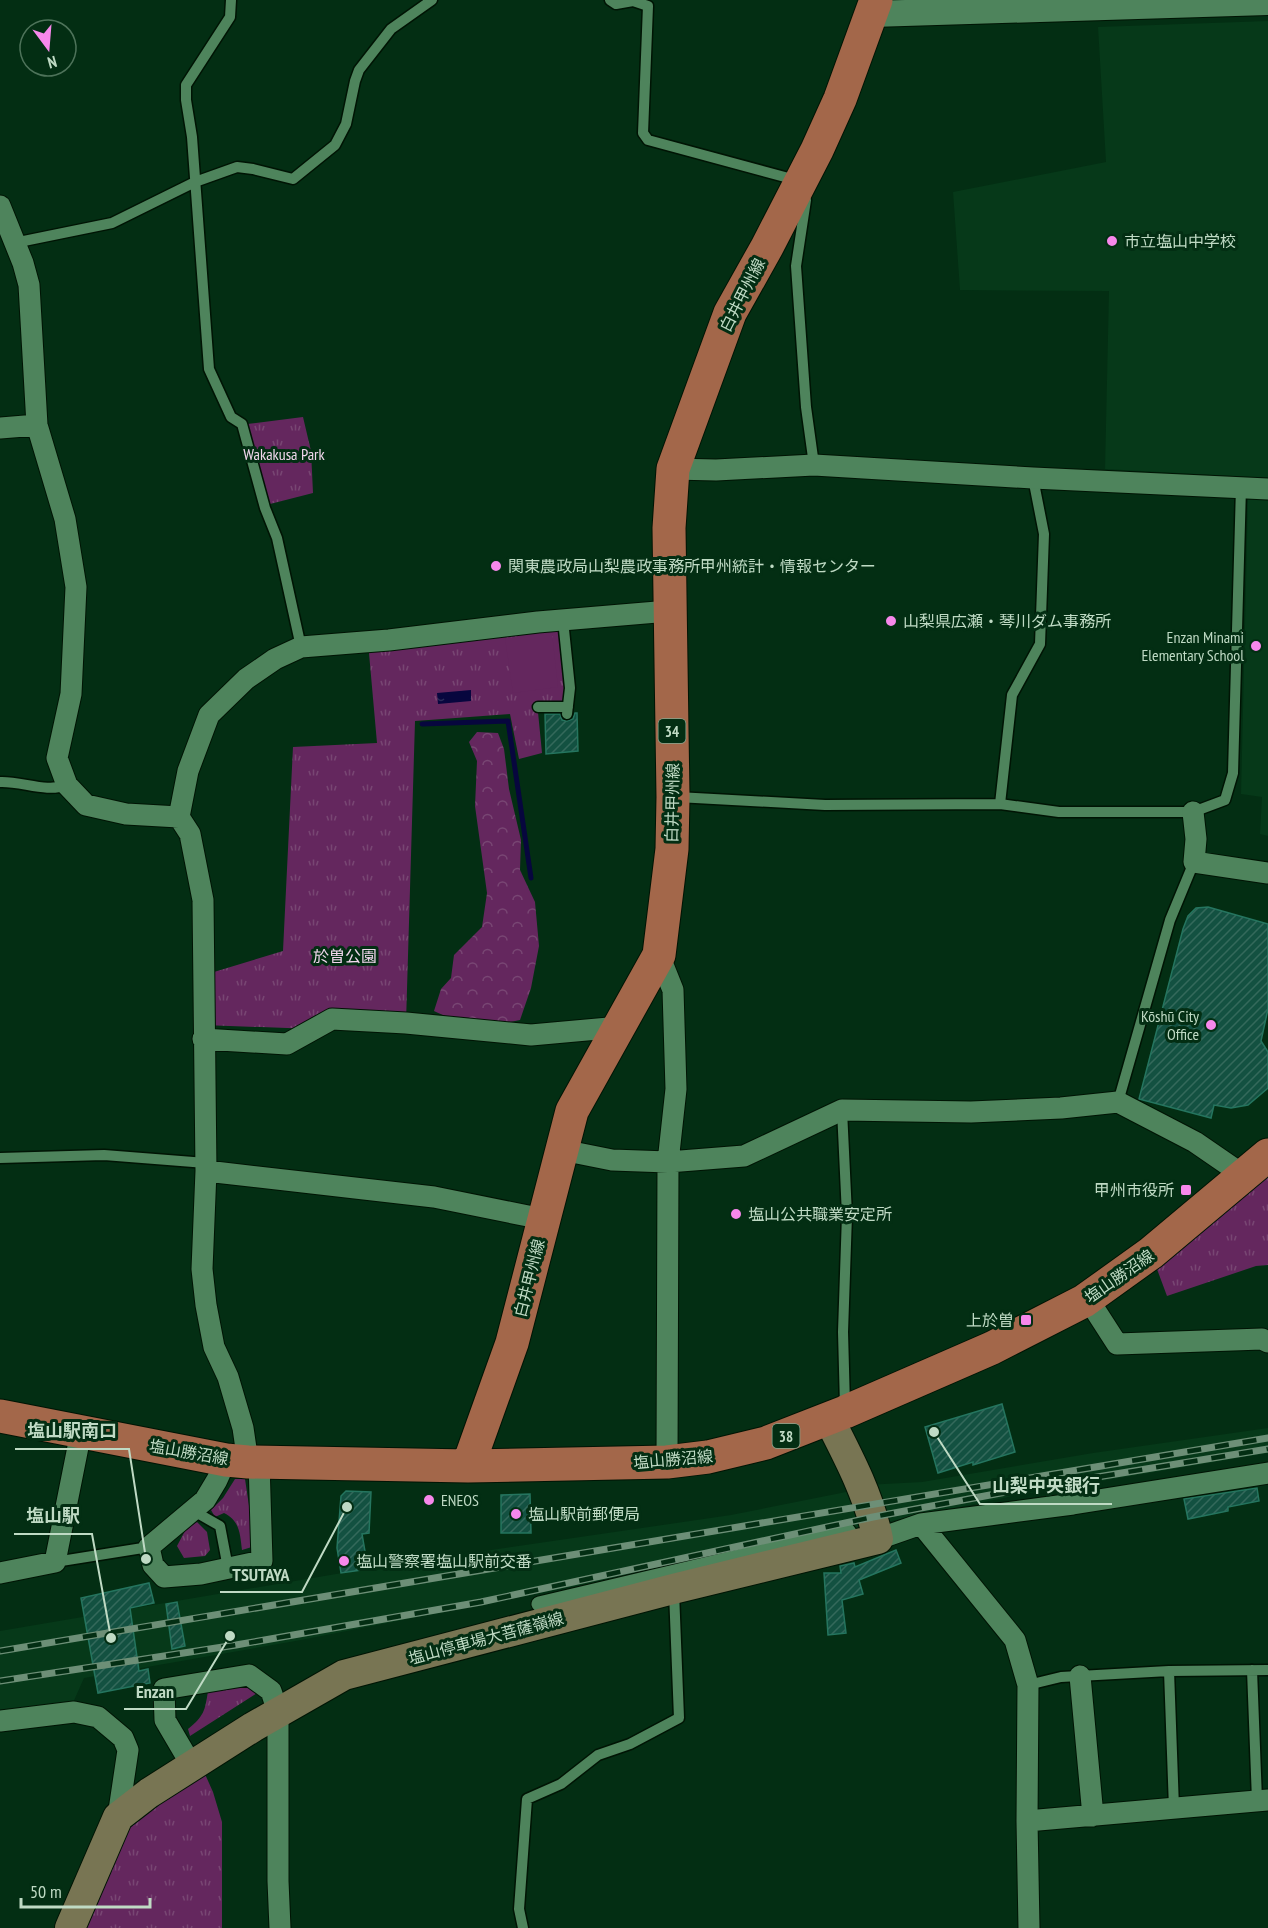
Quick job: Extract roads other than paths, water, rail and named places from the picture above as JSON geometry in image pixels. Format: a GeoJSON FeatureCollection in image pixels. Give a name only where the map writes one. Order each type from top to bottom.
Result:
{"type":"FeatureCollection","features":[{"type":"Feature","properties":{"kind":"main road","name":"白井甲州線"},"geometry":{"type":"LineString","coordinates":[[468,1467],[512,1343],[572,1111],[659,955],[672,849],[674,797],[669,610],[669,528],[673,469],[730,313],[817,150],[840,99],[874,7]]}},
{"type":"Feature","properties":{"kind":"main road","name":"塩山勝沼線"},"geometry":{"type":"LineString","coordinates":[[0,1416],[244,1461],[468,1467],[668,1462],[708,1457],[766,1443],[837,1415],[992,1348],[1088,1299],[1151,1253],[1256,1165]]}},
{"type":"Feature","properties":{"kind":"main road"},"geometry":{"type":"LineString","coordinates":[[837,1415],[873,1517],[868,1542]]}},
{"type":"Feature","properties":{"kind":"main road","name":"塩山停車場大菩薩嶺線"},"geometry":{"type":"LineString","coordinates":[[70,1928],[118,1817],[149,1793],[278,1712],[344,1675],[674,1589],[868,1542]]}},
{"type":"Feature","properties":{"kind":"street"},"geometry":{"type":"LineString","coordinates":[[874,7],[1268,2]]}},
{"type":"Feature","properties":{"kind":"street"},"geometry":{"type":"LineString","coordinates":[[0,206],[29,285],[37,425],[65,519],[76,587],[71,694],[57,758],[67,785],[86,805],[126,814],[179,817]]}},
{"type":"Feature","properties":{"kind":"street"},"geometry":{"type":"LineString","coordinates":[[0,428],[37,425]]}},
{"type":"Feature","properties":{"kind":"street"},"geometry":{"type":"LineString","coordinates":[[673,469],[716,470],[814,465],[1268,489]]}},
{"type":"Feature","properties":{"kind":"street"},"geometry":{"type":"LineString","coordinates":[[244,1461],[217,1480],[205,1500],[149,1547],[153,1565],[164,1577],[201,1574],[262,1561],[244,1461],[243,1428],[228,1377],[214,1347],[202,1269],[206,1167],[203,900],[190,834],[179,817],[188,771],[209,715],[246,679],[275,659],[301,647],[389,640],[669,610]]}},
{"type":"Feature","properties":{"kind":"street"},"geometry":{"type":"LineString","coordinates":[[1193,812],[1196,839],[1194,862],[1268,873]]}},
{"type":"Feature","properties":{"kind":"street"},"geometry":{"type":"LineString","coordinates":[[659,955],[673,990],[676,1089],[668,1162],[668,1462]]}},
{"type":"Feature","properties":{"kind":"street"},"geometry":{"type":"LineString","coordinates":[[203,1039],[287,1044],[332,1019],[406,1023],[531,1035],[620,1028]]}},
{"type":"Feature","properties":{"kind":"street"},"geometry":{"type":"LineString","coordinates":[[562,1150],[612,1160],[668,1162],[744,1156],[842,1110],[971,1112],[1061,1108],[1118,1102],[1195,1142],[1256,1165]]}},
{"type":"Feature","properties":{"kind":"street"},"geometry":{"type":"LineString","coordinates":[[206,1167],[434,1197],[543,1219]]}},
{"type":"Feature","properties":{"kind":"street"},"geometry":{"type":"LineString","coordinates":[[1088,1299],[1117,1344],[1262,1339],[1268,1342]]}},
{"type":"Feature","properties":{"kind":"street"},"geometry":{"type":"LineString","coordinates":[[0,1573],[55,1562],[81,1432]]}},
{"type":"Feature","properties":{"kind":"street"},"geometry":{"type":"LineString","coordinates":[[539,1604],[848,1531],[868,1542],[921,1524],[1073,1504],[1268,1473]]}},
{"type":"Feature","properties":{"kind":"street"},"geometry":{"type":"LineString","coordinates":[[921,1524],[1015,1640],[1028,1685],[1029,1928]]}},
{"type":"Feature","properties":{"kind":"street"},"geometry":{"type":"LineString","coordinates":[[192,1766],[165,1720],[164,1689],[249,1675],[271,1691],[278,1712],[280,1928]]}},
{"type":"Feature","properties":{"kind":"street"},"geometry":{"type":"LineString","coordinates":[[1080,1676],[1093,1816]]}},
{"type":"Feature","properties":{"kind":"street"},"geometry":{"type":"LineString","coordinates":[[0,1721],[74,1712],[98,1717],[123,1738],[128,1750],[118,1817]]}},
{"type":"Feature","properties":{"kind":"street"},"geometry":{"type":"LineString","coordinates":[[1027,1821],[1262,1800]]}},
{"type":"Feature","properties":{"kind":"lane"},"geometry":{"type":"LineString","coordinates":[[231,0],[230,17],[186,85],[192,136],[209,369],[231,417],[242,424],[265,508],[277,538],[301,647]]}},
{"type":"Feature","properties":{"kind":"lane"},"geometry":{"type":"LineString","coordinates":[[14,243],[112,223],[195,182],[237,167],[293,179],[335,145],[346,124],[359,70],[391,29],[432,0]]}},
{"type":"Feature","properties":{"kind":"lane"},"geometry":{"type":"LineString","coordinates":[[610,0],[616,4],[633,1],[648,6],[643,133],[648,140],[801,182]]}},
{"type":"Feature","properties":{"kind":"lane"},"geometry":{"type":"LineString","coordinates":[[814,465],[806,407],[796,266],[802,220],[817,150]]}},
{"type":"Feature","properties":{"kind":"lane"},"geometry":{"type":"LineString","coordinates":[[1000,804],[1012,694],[1040,644],[1044,534],[1033,478]]}},
{"type":"Feature","properties":{"kind":"lane"},"geometry":{"type":"LineString","coordinates":[[674,797],[825,805],[1000,804],[1059,812],[1193,812],[1225,800],[1233,773],[1241,487]]}},
{"type":"Feature","properties":{"kind":"lane"},"geometry":{"type":"LineString","coordinates":[[538,707],[567,710],[570,688],[563,620]]}},
{"type":"Feature","properties":{"kind":"lane"},"geometry":{"type":"LineString","coordinates":[[0,782],[56,789],[67,785]]}},
{"type":"Feature","properties":{"kind":"lane"},"geometry":{"type":"LineString","coordinates":[[1118,1102],[1170,920],[1194,862]]}},
{"type":"Feature","properties":{"kind":"lane"},"geometry":{"type":"LineString","coordinates":[[837,1415],[843,1332],[847,1215],[842,1110]]}},
{"type":"Feature","properties":{"kind":"lane"},"geometry":{"type":"LineString","coordinates":[[0,1158],[104,1155],[206,1167]]}},
{"type":"Feature","properties":{"kind":"lane"},"geometry":{"type":"LineString","coordinates":[[192,1510],[220,1526],[228,1568]]}},
{"type":"Feature","properties":{"kind":"lane"},"geometry":{"type":"LineString","coordinates":[[55,1562],[149,1547]]}},
{"type":"Feature","properties":{"kind":"lane"},"geometry":{"type":"LineString","coordinates":[[523,1928],[519,1909],[527,1799],[561,1784],[598,1755],[630,1744],[679,1718],[674,1589]]}},
{"type":"Feature","properties":{"kind":"lane"},"geometry":{"type":"LineString","coordinates":[[1252,1670],[1262,1800]]}},
{"type":"Feature","properties":{"kind":"lane"},"geometry":{"type":"LineString","coordinates":[[1028,1685],[1061,1677],[1169,1671],[1268,1670]]}},
{"type":"Feature","properties":{"kind":"lane"},"geometry":{"type":"LineString","coordinates":[[1169,1671],[1174,1808]]}},
{"type":"Feature","properties":{"kind":"water"},"geometry":{"type":"Polygon","coordinates":[[[471,690],[471,701],[438,704],[437,693],[471,690]]]}},
{"type":"Feature","properties":{"kind":"waterway"},"geometry":{"type":"LineString","coordinates":[[422,724],[508,721],[531,878]]}},
{"type":"Feature","properties":{"kind":"railway"},"geometry":{"type":"LineString","coordinates":[[0,1651],[1268,1438]]}},
{"type":"Feature","properties":{"kind":"railway"},"geometry":{"type":"LineString","coordinates":[[0,1681],[236,1645],[481,1602],[873,1517],[1006,1492],[1268,1449]]}},
{"type":"Feature","properties":{"kind":"place","name":"市立塩山中学校"},"geometry":{"type":"Point","coordinates":[1112,241]}},
{"type":"Feature","properties":{"kind":"place","name":"関東農政局山梨農政事務所甲州統計・情報センター"},"geometry":{"type":"Point","coordinates":[496,566]}},
{"type":"Feature","properties":{"kind":"place","name":"山梨県広瀬・琴川ダム事務所"},"geometry":{"type":"Point","coordinates":[891,621]}},
{"type":"Feature","properties":{"kind":"place","name":"Enzan Minami Elementary School"},"geometry":{"type":"Point","coordinates":[1256,646]}},
{"type":"Feature","properties":{"kind":"place","name":"Kōshū City Office"},"geometry":{"type":"Point","coordinates":[1211,1025]}},
{"type":"Feature","properties":{"kind":"place","name":"甲州市役所"},"geometry":{"type":"Point","coordinates":[1186,1190]}},
{"type":"Feature","properties":{"kind":"place","name":"塩山公共職業安定所"},"geometry":{"type":"Point","coordinates":[736,1214]}},
{"type":"Feature","properties":{"kind":"place","name":"上於曽"},"geometry":{"type":"Point","coordinates":[1026,1320]}},
{"type":"Feature","properties":{"kind":"place","name":"山梨中央銀行"},"geometry":{"type":"Point","coordinates":[934,1432]}},
{"type":"Feature","properties":{"kind":"place","name":"ENEOS"},"geometry":{"type":"Point","coordinates":[429,1500]}},
{"type":"Feature","properties":{"kind":"place","name":"TSUTAYA"},"geometry":{"type":"Point","coordinates":[347,1507]}},
{"type":"Feature","properties":{"kind":"place","name":"塩山駅前郵便局"},"geometry":{"type":"Point","coordinates":[516,1514]}},
{"type":"Feature","properties":{"kind":"place","name":"塩山駅南口"},"geometry":{"type":"Point","coordinates":[146,1559]}},
{"type":"Feature","properties":{"kind":"place","name":"塩山警察署塩山駅前交番"},"geometry":{"type":"Point","coordinates":[344,1561]}},
{"type":"Feature","properties":{"kind":"place","name":"Enzan"},"geometry":{"type":"Point","coordinates":[230,1636]}},
{"type":"Feature","properties":{"kind":"place","name":"塩山駅"},"geometry":{"type":"Point","coordinates":[111,1638]}},
{"type":"Feature","properties":{"kind":"park label","name":"Wakakusa Park"},"geometry":{"type":"Point","coordinates":[284,454]}},
{"type":"Feature","properties":{"kind":"park label","name":"於曽公園"},"geometry":{"type":"Point","coordinates":[345,956]}}]}
